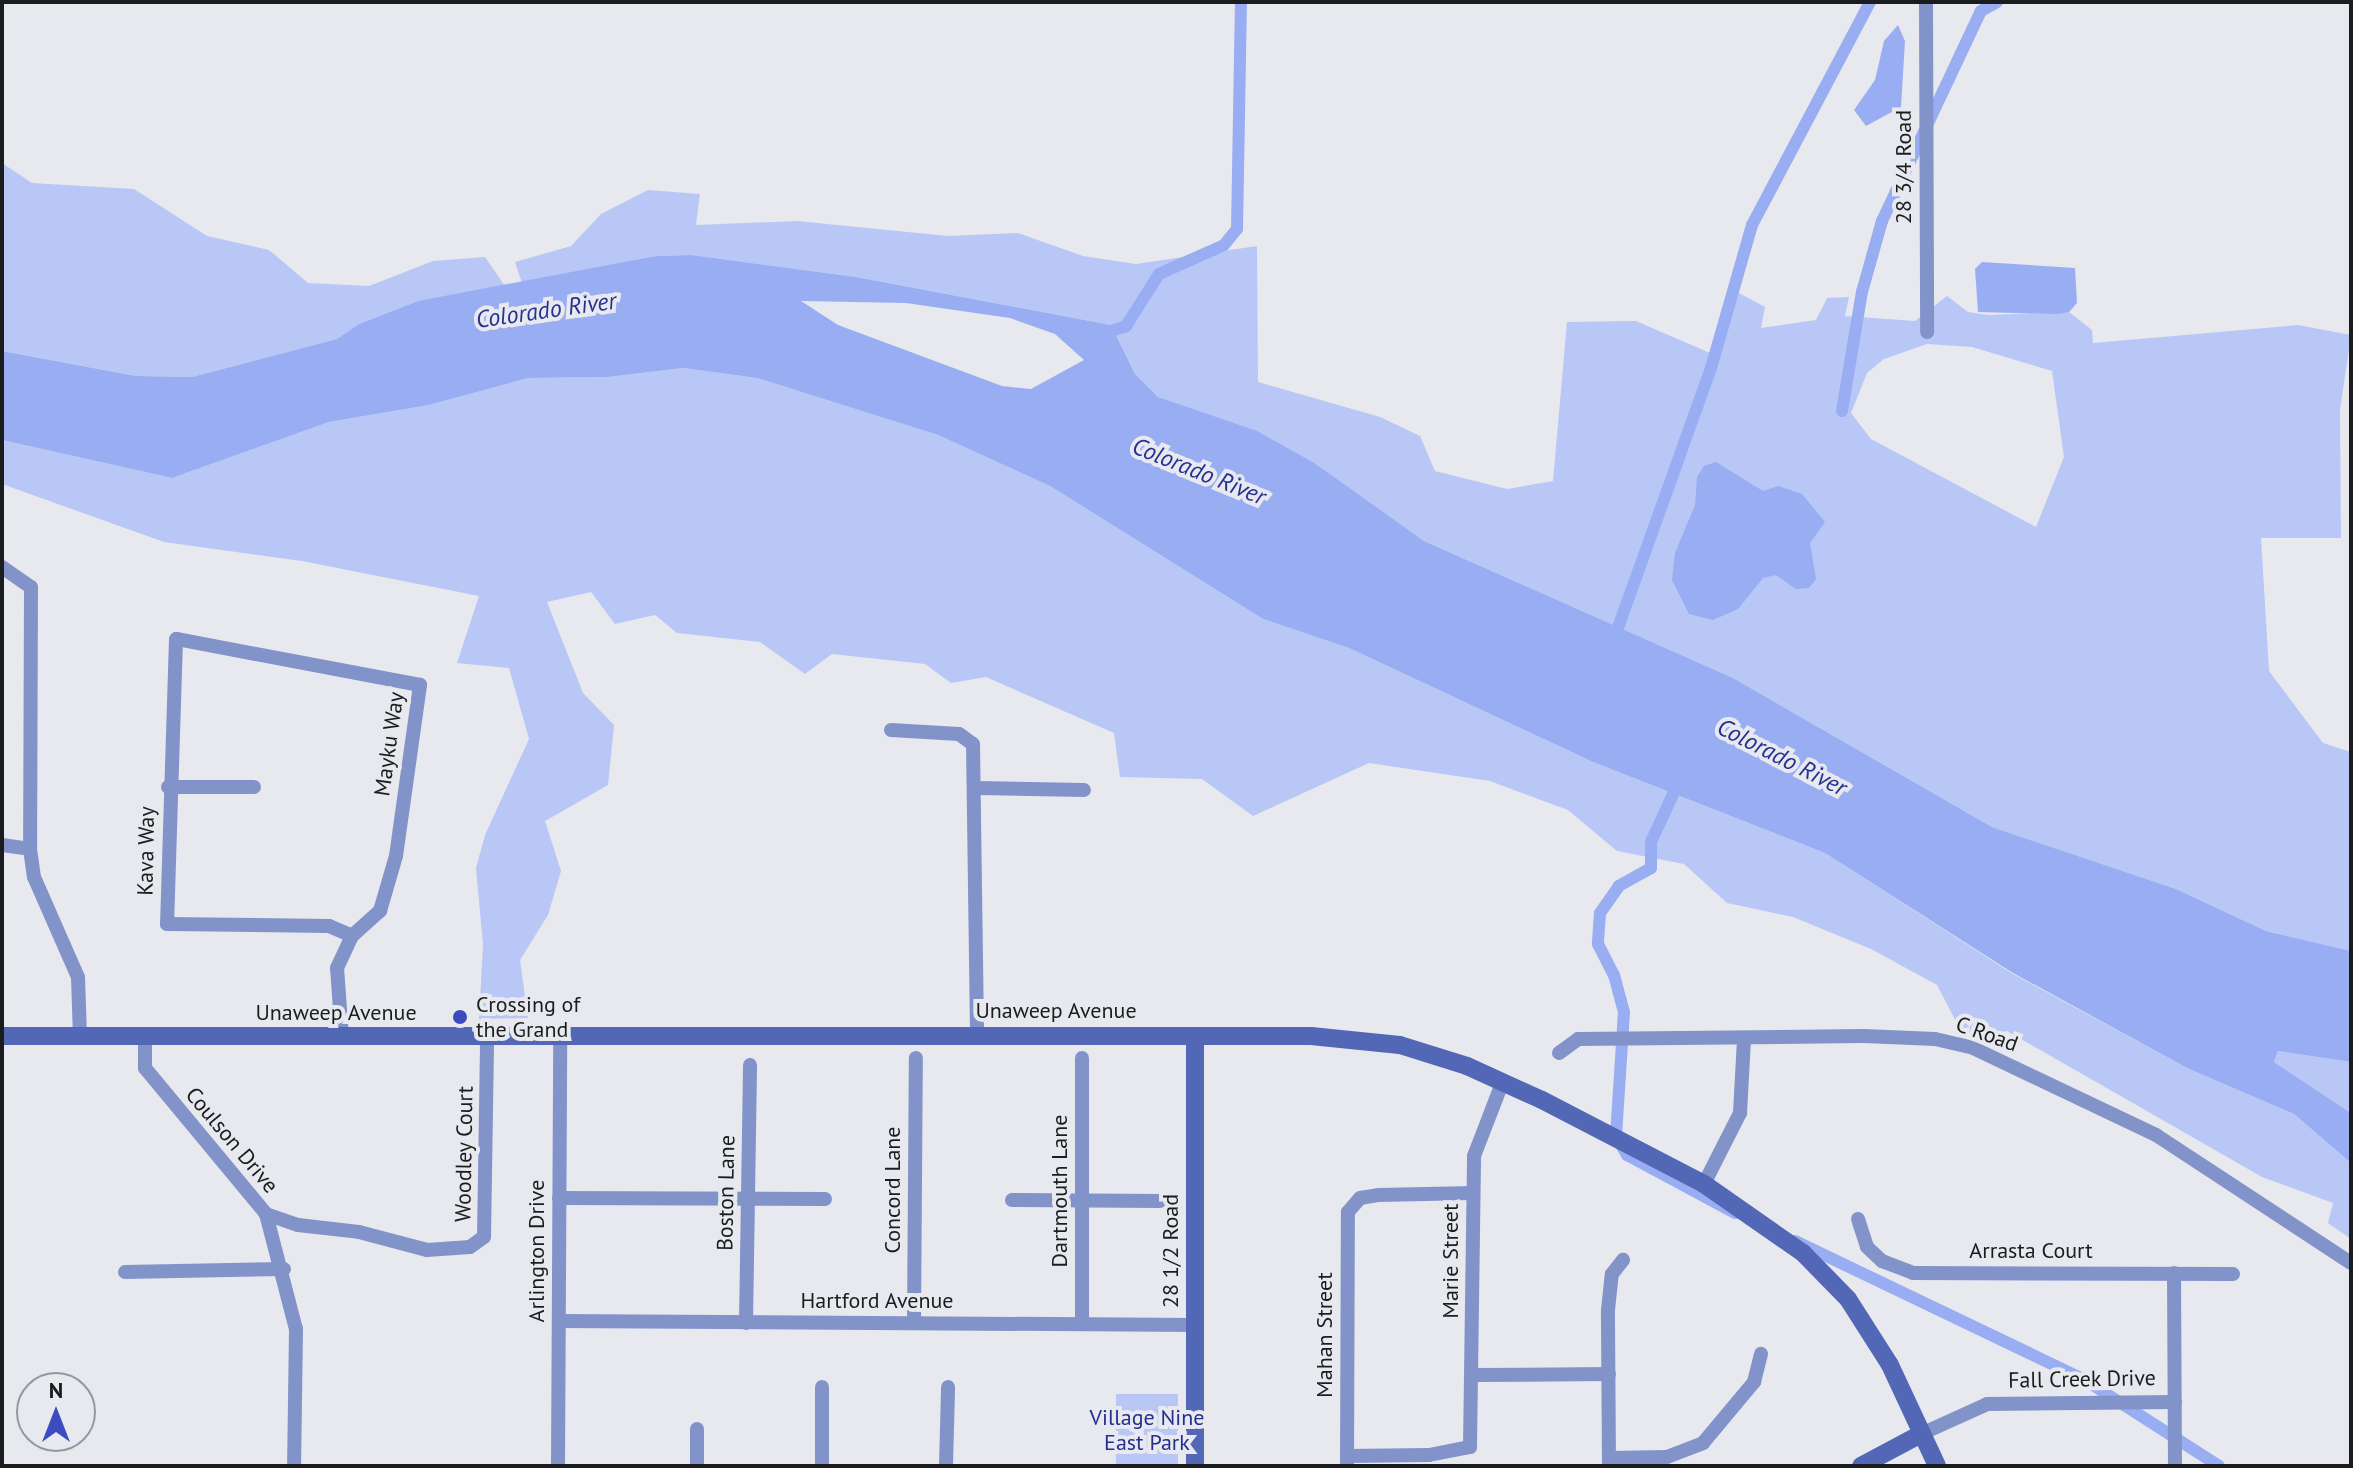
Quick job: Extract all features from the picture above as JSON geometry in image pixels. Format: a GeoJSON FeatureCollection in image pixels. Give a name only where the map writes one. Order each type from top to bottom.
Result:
{"type":"FeatureCollection","features":[{"type":"Feature","properties":{"kind":"main road","name":"Unaweep Avenue"},"geometry":{"type":"LineString","coordinates":[[2,1036],[1195,1036],[1358,1038],[1434,1053],[1503,1081],[1704,1184],[1803,1253],[1848,1299],[1890,1365],[1937,1466]]}},
{"type":"Feature","properties":{"kind":"main road","name":"28 1/2 Road"},"geometry":{"type":"LineString","coordinates":[[1195,1036],[1195,1466]]}},
{"type":"Feature","properties":{"kind":"main road","name":"Fall Creek Drive"},"geometry":{"type":"LineString","coordinates":[[1861,1466],[1921,1434]]}},
{"type":"Feature","properties":{"kind":"street","name":"28 3/4 Road"},"geometry":{"type":"LineString","coordinates":[[1926,2],[1927,332]]}},
{"type":"Feature","properties":{"kind":"street"},"geometry":{"type":"LineString","coordinates":[[2,567],[31,587],[30,849],[34,877],[78,977],[80,1036]]}},
{"type":"Feature","properties":{"kind":"street","name":"Kava Way"},"geometry":{"type":"LineString","coordinates":[[176,639],[168,787],[167,924],[329,926],[352,936]]}},
{"type":"Feature","properties":{"kind":"street","name":"Mayku Way"},"geometry":{"type":"LineString","coordinates":[[176,639],[420,685],[392,870],[380,911],[352,936],[337,968],[342,1037]]}},
{"type":"Feature","properties":{"kind":"street"},"geometry":{"type":"LineString","coordinates":[[891,730],[968,737],[975,750],[977,1035]]}},
{"type":"Feature","properties":{"kind":"street"},"geometry":{"type":"LineString","coordinates":[[168,787],[254,787]]}},
{"type":"Feature","properties":{"kind":"street"},"geometry":{"type":"LineString","coordinates":[[977,788],[1084,790]]}},
{"type":"Feature","properties":{"kind":"street"},"geometry":{"type":"LineString","coordinates":[[2,845],[30,849]]}},
{"type":"Feature","properties":{"kind":"street","name":"Arlington Drive"},"geometry":{"type":"LineString","coordinates":[[558,1466],[560,1036]]}},
{"type":"Feature","properties":{"kind":"street","name":"Coulson Drive"},"geometry":{"type":"LineString","coordinates":[[145,1037],[145,1068],[266,1214],[284,1269],[296,1329],[294,1466]]}},
{"type":"Feature","properties":{"kind":"street","name":"Woodley Court"},"geometry":{"type":"LineString","coordinates":[[266,1214],[298,1225],[359,1232],[436,1251],[470,1247],[484,1237],[487,1037]]}},
{"type":"Feature","properties":{"kind":"street","name":"C Road"},"geometry":{"type":"LineString","coordinates":[[1559,1053],[1578,1039],[1935,1039],[1973,1048],[2156,1135],[2351,1263]]}},
{"type":"Feature","properties":{"kind":"street"},"geometry":{"type":"LineString","coordinates":[[1704,1184],[1740,1113],[1744,1039]]}},
{"type":"Feature","properties":{"kind":"street","name":"Concord Lane"},"geometry":{"type":"LineString","coordinates":[[914,1323],[916,1058]]}},
{"type":"Feature","properties":{"kind":"street","name":"Dartmouth Lane"},"geometry":{"type":"LineString","coordinates":[[1082,1058],[1082,1324]]}},
{"type":"Feature","properties":{"kind":"street","name":"Boston Lane"},"geometry":{"type":"LineString","coordinates":[[746,1323],[750,1065]]}},
{"type":"Feature","properties":{"kind":"street","name":"Marie Street"},"geometry":{"type":"LineString","coordinates":[[1347,1461],[1429,1455],[1470,1447],[1473,1193],[1477,1138],[1503,1081]]}},
{"type":"Feature","properties":{"kind":"street","name":"Mahan Street"},"geometry":{"type":"LineString","coordinates":[[1347,1461],[1352,1205],[1378,1195],[1473,1193]]}},
{"type":"Feature","properties":{"kind":"street"},"geometry":{"type":"LineString","coordinates":[[559,1198],[825,1199]]}},
{"type":"Feature","properties":{"kind":"street"},"geometry":{"type":"LineString","coordinates":[[1012,1200],[1160,1201]]}},
{"type":"Feature","properties":{"kind":"street","name":"Arrasta Court"},"geometry":{"type":"LineString","coordinates":[[1858,1219],[1867,1247],[1882,1261],[1913,1273],[2233,1274]]}},
{"type":"Feature","properties":{"kind":"street"},"geometry":{"type":"LineString","coordinates":[[1623,1260],[1612,1274],[1609,1462],[1667,1457],[1703,1443],[1754,1382],[1761,1354]]}},
{"type":"Feature","properties":{"kind":"street"},"geometry":{"type":"LineString","coordinates":[[125,1272],[284,1269]]}},
{"type":"Feature","properties":{"kind":"street"},"geometry":{"type":"LineString","coordinates":[[2174,1273],[2175,1466]]}},
{"type":"Feature","properties":{"kind":"street","name":"Hartford Avenue"},"geometry":{"type":"LineString","coordinates":[[559,1321],[1196,1325]]}},
{"type":"Feature","properties":{"kind":"street"},"geometry":{"type":"LineString","coordinates":[[1473,1375],[1609,1374]]}},
{"type":"Feature","properties":{"kind":"street"},"geometry":{"type":"LineString","coordinates":[[822,1387],[822,1466]]}},
{"type":"Feature","properties":{"kind":"street"},"geometry":{"type":"LineString","coordinates":[[946,1466],[948,1387]]}},
{"type":"Feature","properties":{"kind":"street","name":"Fall Creek Drive"},"geometry":{"type":"LineString","coordinates":[[1921,1434],[1987,1404],[2175,1402]]}},
{"type":"Feature","properties":{"kind":"street"},"geometry":{"type":"LineString","coordinates":[[697,1429],[697,1466]]}},
{"type":"Feature","properties":{"kind":"green space"},"geometry":{"type":"Polygon","coordinates":[[[2,163],[32,183],[134,189],[207,236],[269,250],[308,283],[369,286],[433,261],[485,257],[505,286],[418,301],[359,324],[337,339],[192,377],[136,376],[2,351],[2,163]]]}},
{"type":"Feature","properties":{"kind":"green space"},"geometry":{"type":"Polygon","coordinates":[[[648,190],[700,194],[696,225],[797,221],[948,236],[1018,233],[1083,256],[1136,264],[1257,246],[1258,382],[1380,417],[1420,436],[1435,471],[1507,489],[1553,481],[1567,322],[1636,321],[1710,353],[1739,293],[1765,307],[1761,328],[1816,320],[1827,298],[1849,297],[1845,316],[1915,321],[1947,296],[1968,312],[1988,315],[2069,312],[2092,330],[2093,343],[2298,325],[2351,335],[2340,410],[2341,538],[2261,538],[2269,671],[2323,743],[2351,752],[2351,951],[2266,931],[2176,889],[1992,827],[1733,678],[1424,541],[1316,464],[1158,397],[1135,374],[1111,325],[856,277],[692,255],[656,256],[522,283],[515,262],[571,246],[601,214],[648,190]],[[1927,344],[1884,359],[1867,373],[1851,413],[1871,439],[2036,527],[2064,457],[2052,371],[1972,347],[1927,344]]]}},
{"type":"Feature","properties":{"kind":"green space"},"geometry":{"type":"Polygon","coordinates":[[[683,368],[757,378],[938,435],[1050,486],[1263,619],[1349,648],[1593,762],[1825,853],[2013,974],[2189,1069],[2294,1114],[2351,1163],[2351,1239],[2328,1223],[2333,1203],[2262,1177],[2007,1031],[1987,1038],[1961,1031],[1937,985],[1871,949],[1793,917],[1727,903],[1684,864],[1617,851],[1568,810],[1490,781],[1369,763],[1253,816],[1202,779],[1120,777],[1114,733],[986,677],[951,683],[925,664],[832,654],[805,674],[760,642],[677,633],[655,615],[615,624],[591,592],[547,602],[583,693],[614,725],[608,785],[545,821],[561,871],[548,915],[520,960],[528,1018],[479,1019],[483,945],[476,868],[485,835],[529,739],[509,668],[457,663],[479,596],[302,561],[164,542],[2,484],[2,440],[172,478],[329,422],[429,405],[528,378],[608,377],[683,368]]]}},
{"type":"Feature","properties":{"kind":"green space"},"geometry":{"type":"Polygon","coordinates":[[[2278,1051],[2351,1062],[2351,1113],[2274,1062],[2278,1051]]]}},
{"type":"Feature","properties":{"kind":"green space","name":"Village Nine East Park"},"geometry":{"type":"Polygon","coordinates":[[[1116,1394],[1178,1394],[1178,1466],[1116,1466],[1116,1394]]]}},
{"type":"Feature","properties":{"kind":"water"},"geometry":{"type":"Polygon","coordinates":[[[1898,25],[1905,41],[1901,107],[1866,126],[1854,110],[1875,80],[1884,41],[1898,25]]]}},
{"type":"Feature","properties":{"kind":"water","name":"Colorado River"},"geometry":{"type":"Polygon","coordinates":[[[692,255],[856,277],[1111,325],[1135,374],[1158,397],[1257,431],[1316,464],[1424,541],[1733,678],[1992,827],[2176,889],[2266,931],[2351,951],[2351,1062],[2278,1051],[2274,1062],[2351,1113],[2351,1163],[2294,1114],[2189,1069],[2013,973],[1825,853],[1593,762],[1349,648],[1263,619],[1050,486],[938,435],[757,378],[683,368],[608,377],[528,378],[429,405],[329,422],[172,478],[2,440],[2,351],[136,376],[192,377],[337,339],[359,324],[418,301],[656,256],[692,255]],[[801,301],[838,325],[1002,386],[1031,389],[1084,360],[1055,334],[1010,318],[906,303],[801,301]]]}},
{"type":"Feature","properties":{"kind":"water"},"geometry":{"type":"Polygon","coordinates":[[[1982,262],[2075,268],[2077,303],[2069,312],[2058,314],[1978,312],[1975,269],[1982,262]]]}},
{"type":"Feature","properties":{"kind":"water"},"geometry":{"type":"Polygon","coordinates":[[[1716,462],[1763,491],[1778,486],[1802,494],[1825,522],[1810,543],[1816,579],[1809,588],[1796,589],[1776,575],[1763,578],[1738,609],[1713,620],[1689,614],[1672,580],[1675,553],[1695,505],[1697,477],[1704,466],[1716,462]]]}},
{"type":"Feature","properties":{"kind":"waterway"},"geometry":{"type":"LineString","coordinates":[[1114,330],[1126,326],[1159,274],[1224,245],[1237,229],[1241,2]]}},
{"type":"Feature","properties":{"kind":"waterway"},"geometry":{"type":"LineString","coordinates":[[1619,625],[1711,368],[1752,225],[1870,2]]}},
{"type":"Feature","properties":{"kind":"waterway"},"geometry":{"type":"LineString","coordinates":[[1842,411],[1862,292],[1882,221],[1981,11],[1997,2]]}},
{"type":"Feature","properties":{"kind":"waterway"},"geometry":{"type":"LineString","coordinates":[[1675,790],[1651,842],[1651,868],[1619,886],[1600,913],[1598,944],[1614,975],[1624,1012],[1616,1136],[1627,1155],[1735,1213]]}},
{"type":"Feature","properties":{"kind":"waterway"},"geometry":{"type":"LineString","coordinates":[[1795,1241],[2085,1380],[2219,1466]]}},
{"type":"Feature","properties":{"kind":"place","name":"Crossing of the Grand"},"geometry":{"type":"Point","coordinates":[460,1017]}}]}
